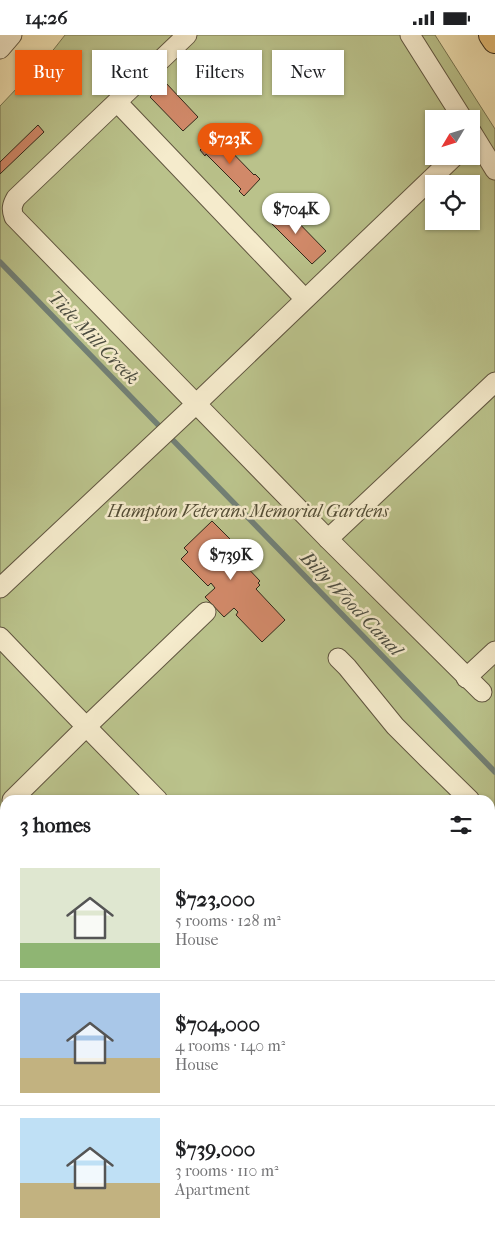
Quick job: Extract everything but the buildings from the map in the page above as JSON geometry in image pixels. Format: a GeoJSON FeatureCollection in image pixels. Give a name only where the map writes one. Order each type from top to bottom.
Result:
{"type":"FeatureCollection","features":[{"type":"Feature","properties":{"kind":"main road"},"geometry":{"type":"LineString","coordinates":[[491,35],[495,41]]}},
{"type":"Feature","properties":{"kind":"street"},"geometry":{"type":"LineString","coordinates":[[0,49],[12,35]]}},
{"type":"Feature","properties":{"kind":"street"},"geometry":{"type":"LineString","coordinates":[[188,35],[16,198],[12,205],[14,217],[328,539],[482,693]]}},
{"type":"Feature","properties":{"kind":"street"},"geometry":{"type":"LineString","coordinates":[[410,35],[457,110]]}},
{"type":"Feature","properties":{"kind":"street"},"geometry":{"type":"LineString","coordinates":[[118,102],[305,299]]}},
{"type":"Feature","properties":{"kind":"street"},"geometry":{"type":"LineString","coordinates":[[480,148],[495,170]]}},
{"type":"Feature","properties":{"kind":"street"},"geometry":{"type":"LineString","coordinates":[[0,588],[196,404],[446,165]]}},
{"type":"Feature","properties":{"kind":"street"},"geometry":{"type":"LineString","coordinates":[[328,539],[495,382]]}},
{"type":"Feature","properties":{"kind":"street"},"geometry":{"type":"LineString","coordinates":[[17,795],[206,612]]}},
{"type":"Feature","properties":{"kind":"street"},"geometry":{"type":"LineString","coordinates":[[0,637],[153,795]]}},
{"type":"Feature","properties":{"kind":"street"},"geometry":{"type":"LineString","coordinates":[[466,677],[495,651]]}},
{"type":"Feature","properties":{"kind":"street"},"geometry":{"type":"LineString","coordinates":[[338,658],[396,726],[465,795]]}},
{"type":"Feature","properties":{"kind":"green space","name":"Hampton Veterans Memorial Gardens"},"geometry":{"type":"Polygon","coordinates":[[[65,35],[435,35],[495,129],[495,795],[0,795],[0,106],[15,90],[15,95],[82,95],[82,50],[53,50],[65,35]]]}},
{"type":"Feature","properties":{"kind":"waterway","name":"Billy Wood Canal"},"geometry":{"type":"LineString","coordinates":[[0,262],[495,772]]}},
{"type":"Feature","properties":{"kind":"water label","name":"Tide Mill Creek"},"geometry":{"type":"Point","coordinates":[94,337]}}]}
